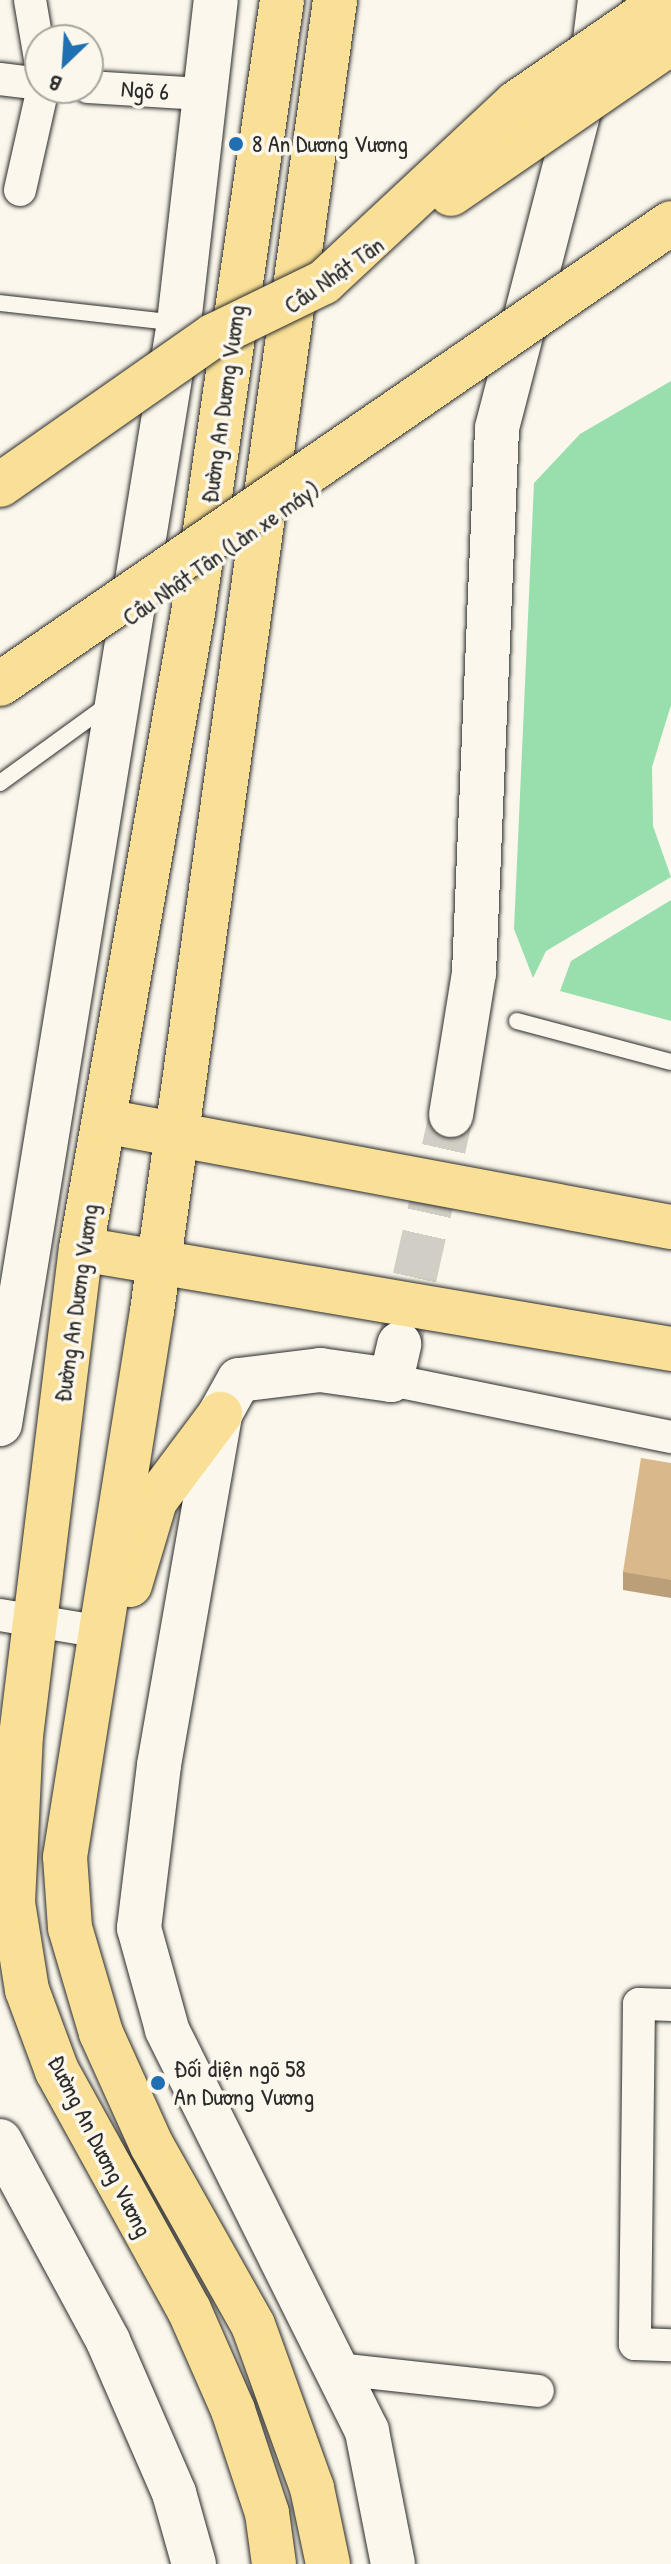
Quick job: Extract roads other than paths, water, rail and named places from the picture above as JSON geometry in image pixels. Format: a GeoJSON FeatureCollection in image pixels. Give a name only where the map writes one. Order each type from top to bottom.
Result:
{"type":"FeatureCollection","features":[{"type":"Feature","properties":{"kind":"main road","name":"Đường An Dương Vương"},"geometry":{"type":"LineString","coordinates":[[274,2564],[267,2513],[233,2410],[189,2310],[57,2071],[27,1990],[13,1903],[18,1619],[193,613],[282,0]]}},
{"type":"Feature","properties":{"kind":"main road","name":"Đường An Dương Vương"},"geometry":{"type":"LineString","coordinates":[[328,2564],[312,2488],[253,2325],[152,2146],[81,1979],[65,1857],[158,1262],[335,0]]}},
{"type":"Feature","properties":{"kind":"main road"},"geometry":{"type":"LineString","coordinates":[[0,485],[213,336],[324,282],[516,103],[666,0]]}},
{"type":"Feature","properties":{"kind":"main road","name":"Cầu Nhật Tân"},"geometry":{"type":"LineString","coordinates":[[0,510],[671,43]]}},
{"type":"Feature","properties":{"kind":"main road"},"geometry":{"type":"LineString","coordinates":[[0,684],[671,223]]}},
{"type":"Feature","properties":{"kind":"main road","name":"Cầu Nhật Tân (Làn xe máy)"},"geometry":{"type":"LineString","coordinates":[[0,709],[313,490],[431,385]]}},
{"type":"Feature","properties":{"kind":"main road"},"geometry":{"type":"LineString","coordinates":[[104,1121],[175,1131],[671,1227]]}},
{"type":"Feature","properties":{"kind":"main road"},"geometry":{"type":"LineString","coordinates":[[81,1249],[671,1349]]}},
{"type":"Feature","properties":{"kind":"main road"},"geometry":{"type":"LineString","coordinates":[[102,1632],[141,1565],[155,1501],[220,1414]]}},
{"type":"Feature","properties":{"kind":"street"},"geometry":{"type":"LineString","coordinates":[[30,0],[34,24]]}},
{"type":"Feature","properties":{"kind":"street"},"geometry":{"type":"LineString","coordinates":[[0,1424],[176,342],[202,94],[216,0]]}},
{"type":"Feature","properties":{"kind":"street"},"geometry":{"type":"LineString","coordinates":[[451,1115],[474,973],[497,428],[593,56],[600,0]]}},
{"type":"Feature","properties":{"kind":"street"},"geometry":{"type":"LineString","coordinates":[[0,79],[24,83]]}},
{"type":"Feature","properties":{"kind":"street","name":"Ngõ 6"},"geometry":{"type":"LineString","coordinates":[[104,88],[202,94]]}},
{"type":"Feature","properties":{"kind":"street"},"geometry":{"type":"LineString","coordinates":[[20,190],[38,104]]}},
{"type":"Feature","properties":{"kind":"street"},"geometry":{"type":"LineString","coordinates":[[0,469],[176,342]]}},
{"type":"Feature","properties":{"kind":"street"},"geometry":{"type":"LineString","coordinates":[[393,2564],[367,2431],[167,2029],[139,1928],[159,1765],[220,1414],[239,1380],[395,1362],[671,1437]]}},
{"type":"Feature","properties":{"kind":"street"},"geometry":{"type":"LineString","coordinates":[[18,1619],[102,1632]]}},
{"type":"Feature","properties":{"kind":"street"},"geometry":{"type":"LineString","coordinates":[[671,2005],[639,2004],[635,2344],[671,2345]]}},
{"type":"Feature","properties":{"kind":"street"},"geometry":{"type":"LineString","coordinates":[[0,2141],[108,2341],[174,2493],[194,2564]]}},
{"type":"Feature","properties":{"kind":"street"},"geometry":{"type":"LineString","coordinates":[[337,2369],[538,2391]]}},
{"type":"Feature","properties":{"kind":"lane"},"geometry":{"type":"LineString","coordinates":[[0,303],[176,342]]}},
{"type":"Feature","properties":{"kind":"lane"},"geometry":{"type":"LineString","coordinates":[[0,783],[120,696]]}},
{"type":"Feature","properties":{"kind":"lane"},"geometry":{"type":"LineString","coordinates":[[517,1021],[671,1062]]}},
{"type":"Feature","properties":{"kind":"tunnel"},"geometry":{"type":"LineString","coordinates":[[400,1342],[451,1115]]}},
{"type":"Feature","properties":{"kind":"place","name":"8 An Dương Vương"},"geometry":{"type":"Point","coordinates":[236,144]}},
{"type":"Feature","properties":{"kind":"place","name":"Đối diện ngõ 58 An Dương Vương"},"geometry":{"type":"Point","coordinates":[158,2083]}}]}
